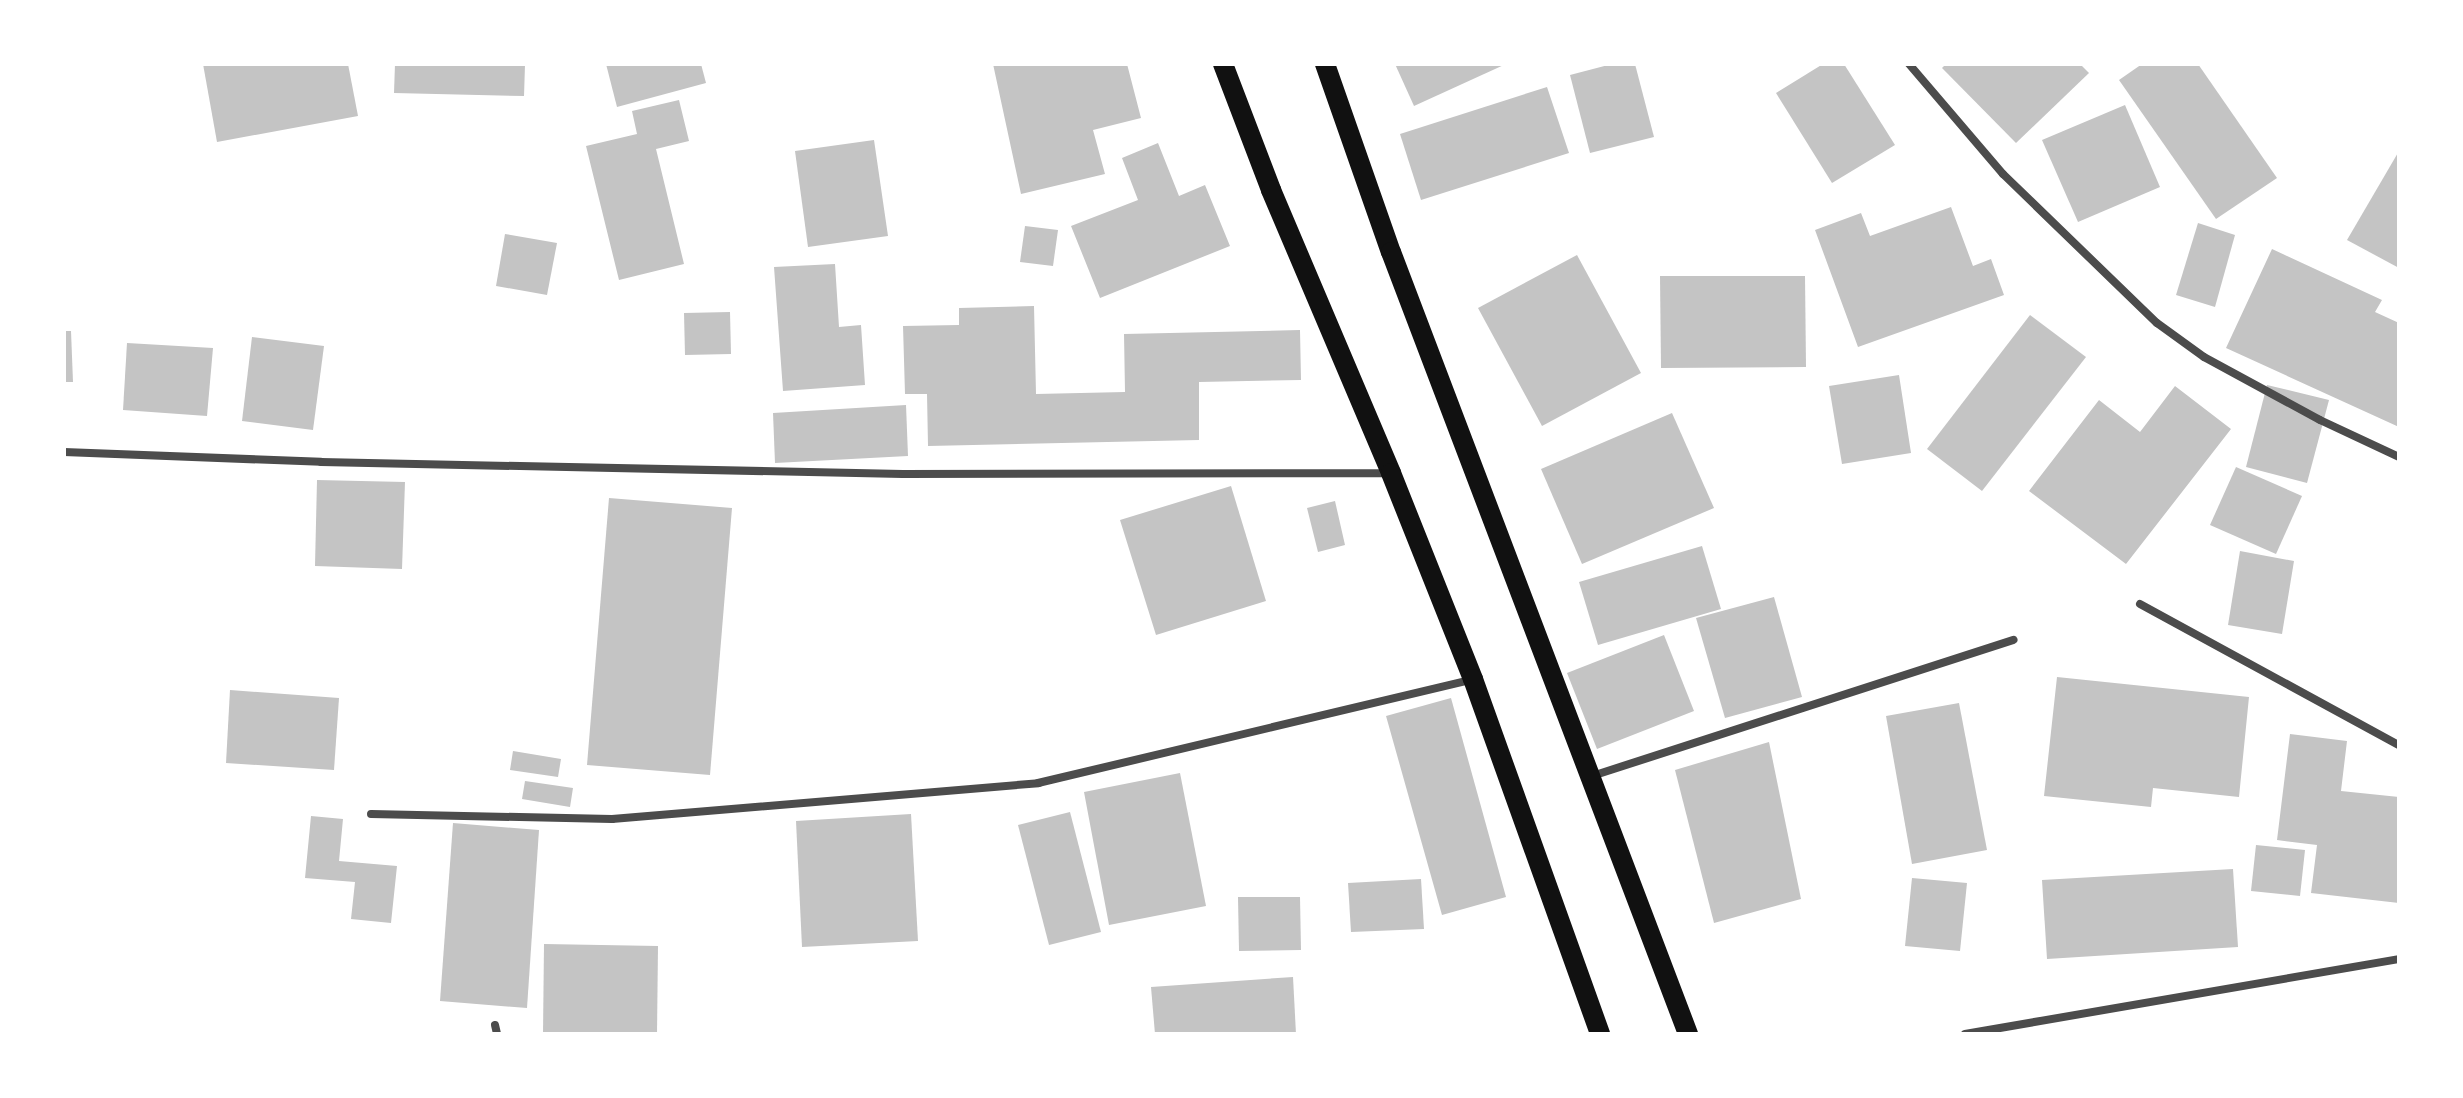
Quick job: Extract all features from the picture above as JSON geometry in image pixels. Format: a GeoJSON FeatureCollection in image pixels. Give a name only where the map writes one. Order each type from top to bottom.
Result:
{"type":"FeatureCollection","features":[{"type":"Feature","properties":{"kind":"main road"},"geometry":{"type":"LineString","coordinates":[[1223,64],[1271,190],[1391,473],[1473,679],[1600,1034]]}},
{"type":"Feature","properties":{"kind":"main road"},"geometry":{"type":"LineString","coordinates":[[1325,64],[1396,267],[1688,1034]]}},
{"type":"Feature","properties":{"kind":"street"},"geometry":{"type":"LineString","coordinates":[[1909,64],[2003,174],[2157,323],[2204,357],[2320,420],[2399,457]]}},
{"type":"Feature","properties":{"kind":"street"},"geometry":{"type":"LineString","coordinates":[[64,452],[321,462],[903,474],[1391,473]]}},
{"type":"Feature","properties":{"kind":"street"},"geometry":{"type":"LineString","coordinates":[[2140,604],[2399,745]]}},
{"type":"Feature","properties":{"kind":"street"},"geometry":{"type":"LineString","coordinates":[[1590,778],[2014,640]]}},
{"type":"Feature","properties":{"kind":"street"},"geometry":{"type":"LineString","coordinates":[[371,814],[612,819],[1038,783],[1473,679]]}},
{"type":"Feature","properties":{"kind":"street"},"geometry":{"type":"LineString","coordinates":[[1965,1034],[2399,959]]}},
{"type":"Feature","properties":{"kind":"building"},"geometry":{"type":"Polygon","coordinates":[[[203,64],[348,64],[358,116],[217,142],[203,64]]]}},
{"type":"Feature","properties":{"kind":"building"},"geometry":{"type":"Polygon","coordinates":[[[395,64],[525,64],[524,96],[394,93],[395,64]]]}},
{"type":"Feature","properties":{"kind":"building"},"geometry":{"type":"Polygon","coordinates":[[[606,64],[701,64],[706,83],[617,107],[606,64]]]}},
{"type":"Feature","properties":{"kind":"building"},"geometry":{"type":"Polygon","coordinates":[[[993,64],[1127,64],[1141,118],[1093,130],[1105,174],[1021,194],[993,64]]]}},
{"type":"Feature","properties":{"kind":"building"},"geometry":{"type":"Polygon","coordinates":[[[1395,64],[1506,64],[1414,106],[1395,64]]]}},
{"type":"Feature","properties":{"kind":"building"},"geometry":{"type":"Polygon","coordinates":[[[1612,64],[1635,64],[1654,137],[1590,153],[1570,75],[1612,64]]]}},
{"type":"Feature","properties":{"kind":"building"},"geometry":{"type":"Polygon","coordinates":[[[1823,64],[1844,64],[1895,145],[1832,183],[1776,93],[1823,64]]]}},
{"type":"Feature","properties":{"kind":"building"},"geometry":{"type":"Polygon","coordinates":[[[1946,64],[2080,64],[2089,73],[2016,143],[1942,68],[1946,64]]]}},
{"type":"Feature","properties":{"kind":"building"},"geometry":{"type":"Polygon","coordinates":[[[2142,64],[2198,64],[2277,178],[2216,219],[2119,80],[2142,64]]]}},
{"type":"Feature","properties":{"kind":"building"},"geometry":{"type":"Polygon","coordinates":[[[1547,87],[1569,153],[1421,200],[1400,134],[1547,87]]]}},
{"type":"Feature","properties":{"kind":"building"},"geometry":{"type":"Polygon","coordinates":[[[679,100],[689,141],[656,149],[684,264],[619,280],[586,146],[637,134],[632,111],[679,100]]]}},
{"type":"Feature","properties":{"kind":"building"},"geometry":{"type":"Polygon","coordinates":[[[2125,105],[2160,187],[2078,222],[2042,140],[2125,105]]]}},
{"type":"Feature","properties":{"kind":"building"},"geometry":{"type":"Polygon","coordinates":[[[874,140],[888,236],[808,247],[795,151],[874,140]]]}},
{"type":"Feature","properties":{"kind":"building"},"geometry":{"type":"Polygon","coordinates":[[[1158,143],[1179,196],[1205,185],[1230,246],[1100,298],[1071,226],[1138,200],[1122,158],[1158,143]]]}},
{"type":"Feature","properties":{"kind":"building"},"geometry":{"type":"Polygon","coordinates":[[[2399,151],[2399,268],[2347,240],[2399,151]]]}},
{"type":"Feature","properties":{"kind":"building"},"geometry":{"type":"Polygon","coordinates":[[[1951,207],[1973,266],[1991,259],[2004,295],[1858,347],[1815,230],[1861,213],[1870,236],[1951,207]]]}},
{"type":"Feature","properties":{"kind":"building"},"geometry":{"type":"Polygon","coordinates":[[[2198,223],[2235,235],[2215,307],[2176,295],[2198,223]]]}},
{"type":"Feature","properties":{"kind":"building"},"geometry":{"type":"Polygon","coordinates":[[[1025,226],[1058,230],[1053,266],[1020,262],[1025,226]]]}},
{"type":"Feature","properties":{"kind":"building"},"geometry":{"type":"Polygon","coordinates":[[[505,234],[557,243],[547,295],[496,286],[505,234]]]}},
{"type":"Feature","properties":{"kind":"building"},"geometry":{"type":"Polygon","coordinates":[[[2272,249],[2382,300],[2375,312],[2399,323],[2399,427],[2226,348],[2272,249]]]}},
{"type":"Feature","properties":{"kind":"building"},"geometry":{"type":"Polygon","coordinates":[[[1577,255],[1641,373],[1542,426],[1478,308],[1577,255]]]}},
{"type":"Feature","properties":{"kind":"building"},"geometry":{"type":"Polygon","coordinates":[[[835,264],[839,327],[861,325],[865,385],[783,391],[774,267],[835,264]]]}},
{"type":"Feature","properties":{"kind":"building"},"geometry":{"type":"Polygon","coordinates":[[[1660,276],[1805,276],[1806,367],[1661,368],[1660,276]]]}},
{"type":"Feature","properties":{"kind":"building"},"geometry":{"type":"Polygon","coordinates":[[[1034,306],[1036,394],[1125,392],[1124,334],[1300,330],[1301,380],[1199,382],[1199,440],[928,446],[927,394],[905,394],[903,326],[959,325],[959,308],[1034,306]]]}},
{"type":"Feature","properties":{"kind":"building"},"geometry":{"type":"Polygon","coordinates":[[[730,312],[731,354],[685,355],[684,313],[730,312]]]}},
{"type":"Feature","properties":{"kind":"building"},"geometry":{"type":"Polygon","coordinates":[[[2030,315],[2086,357],[1982,491],[1927,449],[2030,315]]]}},
{"type":"Feature","properties":{"kind":"building"},"geometry":{"type":"Polygon","coordinates":[[[64,331],[71,331],[73,382],[64,382],[64,331]]]}},
{"type":"Feature","properties":{"kind":"building"},"geometry":{"type":"Polygon","coordinates":[[[252,337],[324,346],[313,430],[242,421],[252,337]]]}},
{"type":"Feature","properties":{"kind":"building"},"geometry":{"type":"Polygon","coordinates":[[[127,343],[213,348],[207,416],[123,410],[127,343]]]}},
{"type":"Feature","properties":{"kind":"building"},"geometry":{"type":"Polygon","coordinates":[[[1899,375],[1911,453],[1842,464],[1829,386],[1899,375]]]}},
{"type":"Feature","properties":{"kind":"building"},"geometry":{"type":"Polygon","coordinates":[[[2267,385],[2329,400],[2307,483],[2246,467],[2267,385]]]}},
{"type":"Feature","properties":{"kind":"building"},"geometry":{"type":"Polygon","coordinates":[[[2175,386],[2231,429],[2126,564],[2029,491],[2099,400],[2140,432],[2175,386]]]}},
{"type":"Feature","properties":{"kind":"building"},"geometry":{"type":"Polygon","coordinates":[[[906,405],[908,456],[775,463],[773,413],[906,405]]]}},
{"type":"Feature","properties":{"kind":"building"},"geometry":{"type":"Polygon","coordinates":[[[1672,413],[1714,508],[1582,564],[1541,469],[1672,413]]]}},
{"type":"Feature","properties":{"kind":"building"},"geometry":{"type":"Polygon","coordinates":[[[2236,467],[2302,496],[2276,554],[2210,525],[2236,467]]]}},
{"type":"Feature","properties":{"kind":"building"},"geometry":{"type":"Polygon","coordinates":[[[317,480],[405,482],[402,569],[315,566],[317,480]]]}},
{"type":"Feature","properties":{"kind":"building"},"geometry":{"type":"Polygon","coordinates":[[[1231,486],[1266,601],[1156,635],[1120,520],[1231,486]]]}},
{"type":"Feature","properties":{"kind":"building"},"geometry":{"type":"Polygon","coordinates":[[[609,498],[732,508],[710,775],[587,765],[609,498]]]}},
{"type":"Feature","properties":{"kind":"building"},"geometry":{"type":"Polygon","coordinates":[[[1335,501],[1345,545],[1318,552],[1307,508],[1335,501]]]}},
{"type":"Feature","properties":{"kind":"building"},"geometry":{"type":"Polygon","coordinates":[[[1702,546],[1721,609],[1598,645],[1579,582],[1702,546]]]}},
{"type":"Feature","properties":{"kind":"building"},"geometry":{"type":"Polygon","coordinates":[[[2240,551],[2294,561],[2282,634],[2228,625],[2240,551]]]}},
{"type":"Feature","properties":{"kind":"building"},"geometry":{"type":"Polygon","coordinates":[[[1774,597],[1802,697],[1725,718],[1696,618],[1774,597]]]}},
{"type":"Feature","properties":{"kind":"building"},"geometry":{"type":"Polygon","coordinates":[[[1664,635],[1694,711],[1597,749],[1567,673],[1664,635]]]}},
{"type":"Feature","properties":{"kind":"building"},"geometry":{"type":"Polygon","coordinates":[[[2057,677],[2249,697],[2239,797],[2153,788],[2151,807],[2044,796],[2057,677]]]}},
{"type":"Feature","properties":{"kind":"building"},"geometry":{"type":"Polygon","coordinates":[[[230,690],[339,698],[334,770],[226,763],[230,690]]]}},
{"type":"Feature","properties":{"kind":"building"},"geometry":{"type":"Polygon","coordinates":[[[1451,698],[1506,897],[1442,915],[1386,716],[1451,698]]]}},
{"type":"Feature","properties":{"kind":"building"},"geometry":{"type":"Polygon","coordinates":[[[1959,703],[1987,850],[1912,864],[1886,716],[1959,703]]]}},
{"type":"Feature","properties":{"kind":"building"},"geometry":{"type":"Polygon","coordinates":[[[2290,734],[2347,741],[2341,791],[2399,797],[2399,903],[2311,893],[2317,845],[2277,840],[2290,734]]]}},
{"type":"Feature","properties":{"kind":"building"},"geometry":{"type":"Polygon","coordinates":[[[1769,742],[1801,899],[1714,923],[1675,770],[1769,742]]]}},
{"type":"Feature","properties":{"kind":"building"},"geometry":{"type":"Polygon","coordinates":[[[513,751],[561,759],[558,777],[510,770],[513,751]]]}},
{"type":"Feature","properties":{"kind":"building"},"geometry":{"type":"Polygon","coordinates":[[[1180,773],[1206,906],[1109,925],[1084,792],[1180,773]]]}},
{"type":"Feature","properties":{"kind":"building"},"geometry":{"type":"Polygon","coordinates":[[[525,781],[573,788],[570,807],[522,799],[525,781]]]}},
{"type":"Feature","properties":{"kind":"building"},"geometry":{"type":"Polygon","coordinates":[[[1070,812],[1101,932],[1049,945],[1018,825],[1070,812]]]}},
{"type":"Feature","properties":{"kind":"building"},"geometry":{"type":"Polygon","coordinates":[[[911,814],[918,941],[802,947],[796,821],[911,814]]]}},
{"type":"Feature","properties":{"kind":"building"},"geometry":{"type":"Polygon","coordinates":[[[311,816],[343,819],[339,861],[397,866],[391,923],[351,919],[355,882],[305,878],[311,816]]]}},
{"type":"Feature","properties":{"kind":"building"},"geometry":{"type":"Polygon","coordinates":[[[453,823],[539,830],[527,1008],[440,1001],[453,823]]]}},
{"type":"Feature","properties":{"kind":"building"},"geometry":{"type":"Polygon","coordinates":[[[2256,845],[2305,850],[2300,896],[2251,891],[2256,845]]]}},
{"type":"Feature","properties":{"kind":"building"},"geometry":{"type":"Polygon","coordinates":[[[2233,869],[2238,947],[2047,959],[2042,880],[2233,869]]]}},
{"type":"Feature","properties":{"kind":"building"},"geometry":{"type":"Polygon","coordinates":[[[1912,878],[1967,883],[1960,951],[1905,946],[1912,878]]]}},
{"type":"Feature","properties":{"kind":"building"},"geometry":{"type":"Polygon","coordinates":[[[1421,879],[1424,929],[1351,932],[1348,883],[1421,879]]]}},
{"type":"Feature","properties":{"kind":"building"},"geometry":{"type":"Polygon","coordinates":[[[1238,897],[1300,897],[1301,950],[1239,951],[1238,897]]]}},
{"type":"Feature","properties":{"kind":"building"},"geometry":{"type":"Polygon","coordinates":[[[544,944],[658,946],[657,1034],[543,1034],[544,944]]]}},
{"type":"Feature","properties":{"kind":"building"},"geometry":{"type":"Polygon","coordinates":[[[1293,977],[1296,1034],[1155,1034],[1151,987],[1293,977]]]}}]}
